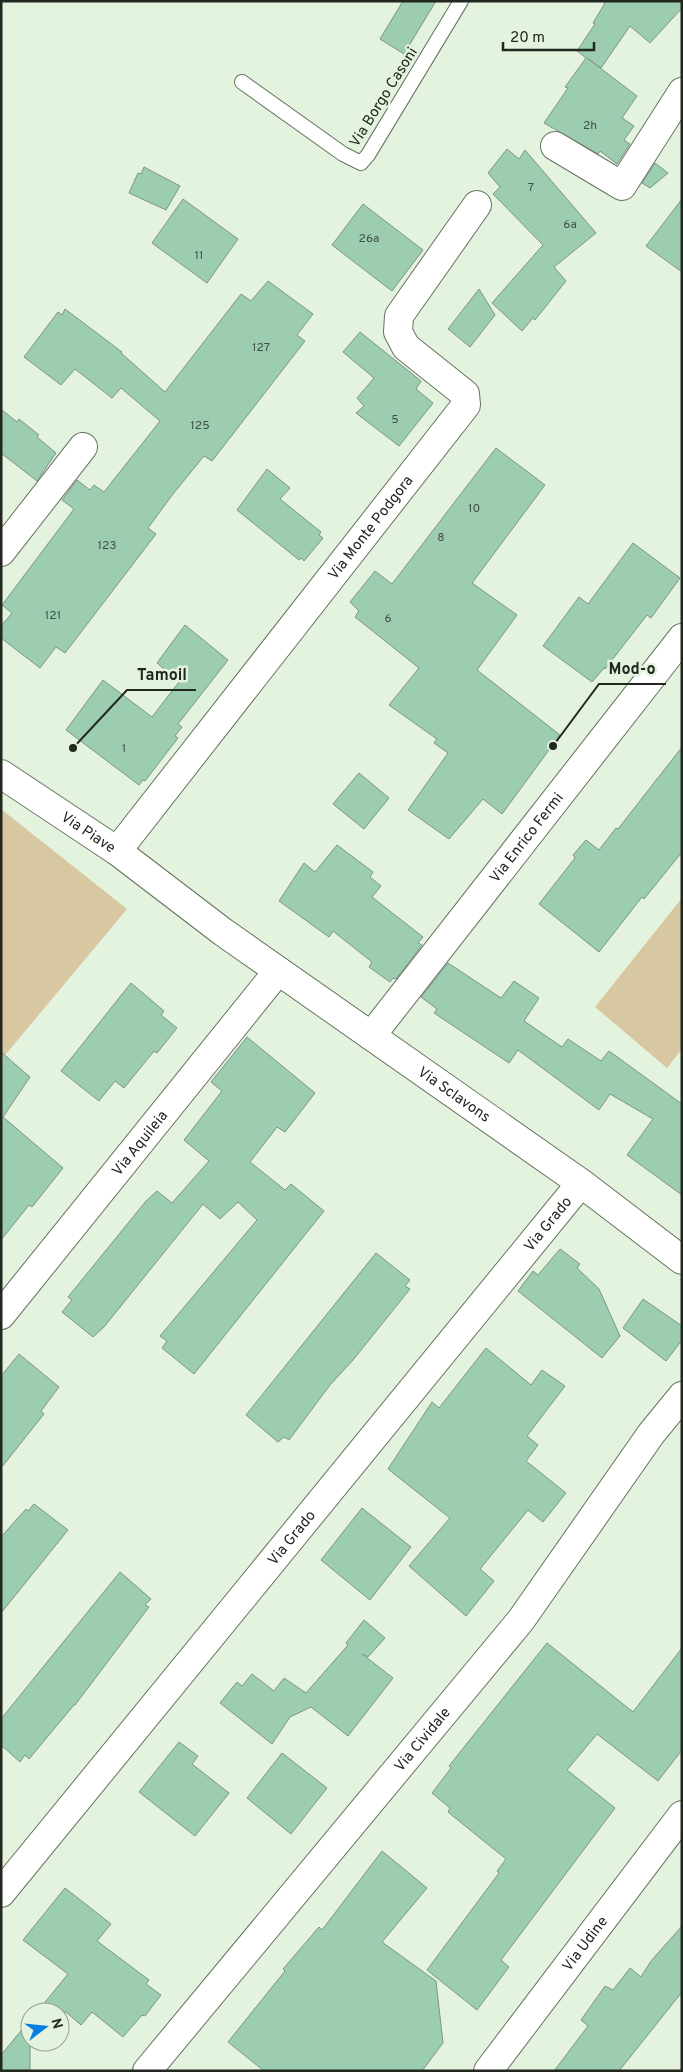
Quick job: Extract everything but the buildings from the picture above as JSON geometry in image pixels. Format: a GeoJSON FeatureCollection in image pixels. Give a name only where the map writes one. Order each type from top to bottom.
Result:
{"type":"FeatureCollection","features":[{"type":"Feature","properties":{"kind":"street"},"geometry":{"type":"LineString","coordinates":[[555,146],[622,186],[682,92]]}},
{"type":"Feature","properties":{"kind":"street","name":"Via Monte Podgora"},"geometry":{"type":"LineString","coordinates":[[117,850],[466,405],[465,394],[406,347],[398,332],[399,316],[477,205]]}},
{"type":"Feature","properties":{"kind":"street"},"geometry":{"type":"LineString","coordinates":[[1,552],[82,447]]}},
{"type":"Feature","properties":{"kind":"street","name":"Via Enrico Fermi"},"geometry":{"type":"LineString","coordinates":[[371,1036],[682,638]]}},
{"type":"Feature","properties":{"kind":"street","name":"Via Piave"},"geometry":{"type":"LineString","coordinates":[[1,774],[117,850],[223,932]]}},
{"type":"Feature","properties":{"kind":"street","name":"Via Sclavons"},"geometry":{"type":"LineString","coordinates":[[223,932],[581,1183],[682,1260]]}},
{"type":"Feature","properties":{"kind":"street","name":"Via Aquileia"},"geometry":{"type":"LineString","coordinates":[[1,1315],[278,971]]}},
{"type":"Feature","properties":{"kind":"street","name":"Via Grado"},"geometry":{"type":"LineString","coordinates":[[1,1893],[581,1183]]}},
{"type":"Feature","properties":{"kind":"street","name":"Via Cividale"},"geometry":{"type":"LineString","coordinates":[[147,2071],[521,1620],[651,1434],[682,1396]]}},
{"type":"Feature","properties":{"kind":"street","name":"Via Udine"},"geometry":{"type":"LineString","coordinates":[[488,2071],[682,1815]]}},
{"type":"Feature","properties":{"kind":"lane","name":"Via Borgo Casoni"},"geometry":{"type":"LineString","coordinates":[[242,82],[343,154],[361,163],[368,155],[461,1]]}},
{"type":"Feature","properties":{"kind":"shaded area"},"geometry":{"type":"Polygon","coordinates":[[[1,809],[127,909],[1,1060],[1,809]]]}},
{"type":"Feature","properties":{"kind":"shaded area"},"geometry":{"type":"Polygon","coordinates":[[[682,898],[682,1049],[667,1068],[595,1007],[682,898]]]}},
{"type":"Feature","properties":{"kind":"place","name":"Mod-o"},"geometry":{"type":"Point","coordinates":[553,746]}},
{"type":"Feature","properties":{"kind":"place","name":"Tamoil"},"geometry":{"type":"Point","coordinates":[73,748]}}]}
